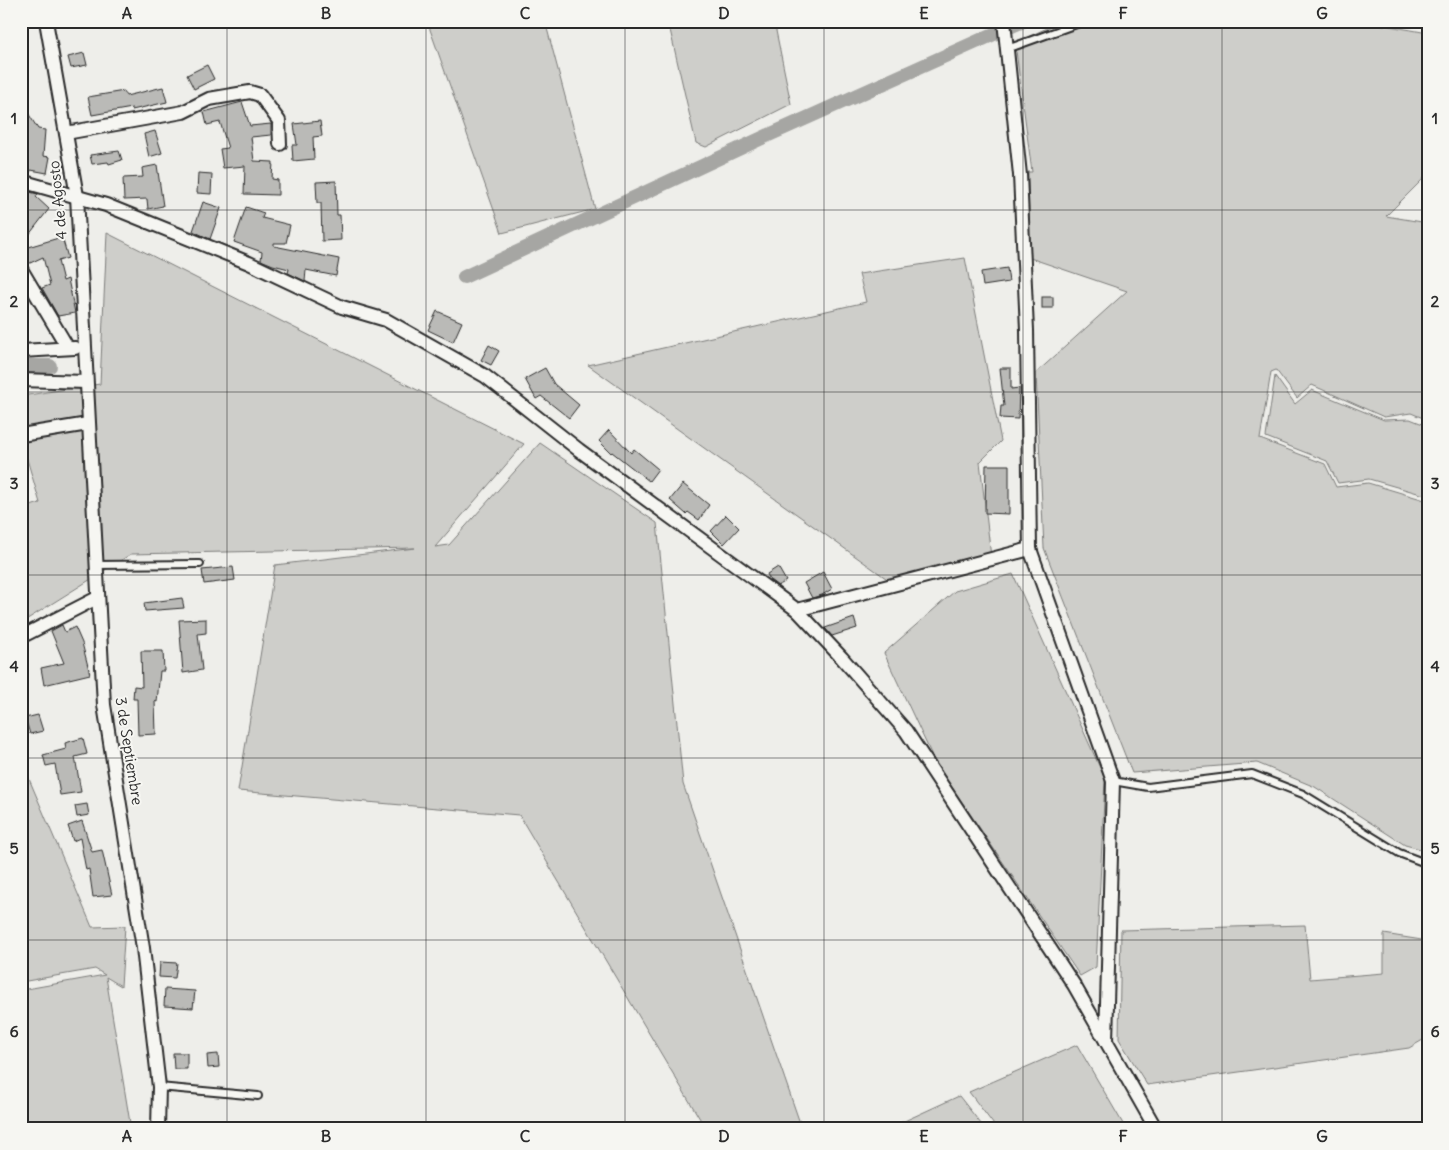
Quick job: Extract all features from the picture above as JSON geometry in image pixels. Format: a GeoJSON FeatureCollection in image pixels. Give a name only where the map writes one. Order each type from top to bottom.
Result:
{"type":"FeatureCollection","features":[{"type":"Feature","properties":{"kind":"street","name":"4 de Agosto"},"geometry":{"type":"LineString","coordinates":[[46,21],[77,196],[86,379]]}},
{"type":"Feature","properties":{"kind":"street"},"geometry":{"type":"LineString","coordinates":[[1004,21],[1020,175],[1027,330],[1030,549],[1113,781],[1106,1041]]}},
{"type":"Feature","properties":{"kind":"street"},"geometry":{"type":"LineString","coordinates":[[66,132],[184,112],[209,99],[250,92],[260,95],[279,120],[280,144]]}},
{"type":"Feature","properties":{"kind":"street"},"geometry":{"type":"LineString","coordinates":[[21,181],[106,204],[249,263],[342,307],[386,320],[485,376],[579,450],[797,610],[842,658],[906,732],[1074,985],[1156,1129]]}},
{"type":"Feature","properties":{"kind":"street"},"geometry":{"type":"LineString","coordinates":[[21,269],[68,348]]}},
{"type":"Feature","properties":{"kind":"street"},"geometry":{"type":"LineString","coordinates":[[21,350],[84,348]]}},
{"type":"Feature","properties":{"kind":"street"},"geometry":{"type":"LineString","coordinates":[[21,380],[86,379]]}},
{"type":"Feature","properties":{"kind":"street","name":"3 de Septiembre"},"geometry":{"type":"LineString","coordinates":[[86,379],[104,705],[143,948],[159,1086],[158,1129]]}},
{"type":"Feature","properties":{"kind":"street"},"geometry":{"type":"LineString","coordinates":[[21,435],[88,424]]}},
{"type":"Feature","properties":{"kind":"street"},"geometry":{"type":"LineString","coordinates":[[797,610],[1030,549]]}},
{"type":"Feature","properties":{"kind":"street"},"geometry":{"type":"LineString","coordinates":[[21,637],[98,598]]}},
{"type":"Feature","properties":{"kind":"lane"},"geometry":{"type":"LineString","coordinates":[[1007,44],[1085,21]]}},
{"type":"Feature","properties":{"kind":"lane"},"geometry":{"type":"LineString","coordinates":[[96,565],[200,564]]}},
{"type":"Feature","properties":{"kind":"lane"},"geometry":{"type":"LineString","coordinates":[[1113,781],[1148,787],[1252,774],[1303,794],[1399,853],[1428,864]]}},
{"type":"Feature","properties":{"kind":"lane"},"geometry":{"type":"LineString","coordinates":[[159,1086],[258,1096]]}},
{"type":"Feature","properties":{"kind":"shaded area"},"geometry":{"type":"Polygon","coordinates":[[[427,21],[545,21],[595,209],[502,233],[427,21]]]}},
{"type":"Feature","properties":{"kind":"shaded area"},"geometry":{"type":"Polygon","coordinates":[[[668,21],[774,21],[791,104],[706,147],[696,143],[668,21]]]}},
{"type":"Feature","properties":{"kind":"shaded area"},"geometry":{"type":"Polygon","coordinates":[[[1062,21],[1361,21],[1428,33],[1428,174],[1386,216],[1428,223],[1428,420],[1411,413],[1384,417],[1312,385],[1297,398],[1276,370],[1271,372],[1260,439],[1325,464],[1336,487],[1368,483],[1428,501],[1428,851],[1405,845],[1315,787],[1257,763],[1132,773],[1044,548],[1036,373],[1127,291],[1030,258],[1028,172],[1032,172],[1015,43],[1062,21]]]}},
{"type":"Feature","properties":{"kind":"shaded area"},"geometry":{"type":"Polygon","coordinates":[[[107,233],[524,444],[435,547],[449,545],[540,443],[657,523],[683,784],[802,1129],[706,1129],[519,815],[238,791],[275,565],[415,548],[131,554],[21,623],[21,509],[40,503],[21,439],[21,396],[100,384],[107,233]]]}},
{"type":"Feature","properties":{"kind":"shaded area"},"geometry":{"type":"Polygon","coordinates":[[[965,258],[1001,441],[980,462],[991,557],[890,581],[588,365],[866,302],[859,274],[965,258]]]}},
{"type":"Feature","properties":{"kind":"shaded area"},"geometry":{"type":"Polygon","coordinates":[[[1275,376],[1295,404],[1312,390],[1384,420],[1410,419],[1428,426],[1428,496],[1369,479],[1338,483],[1327,461],[1266,437],[1275,376]]]}},
{"type":"Feature","properties":{"kind":"shaded area"},"geometry":{"type":"Polygon","coordinates":[[[1013,574],[1105,779],[1096,967],[1080,976],[935,762],[884,653],[955,591],[1013,574]]]}},
{"type":"Feature","properties":{"kind":"shaded area"},"geometry":{"type":"Polygon","coordinates":[[[21,760],[92,927],[125,926],[121,986],[106,977],[131,1129],[21,1129],[21,990],[105,975],[95,969],[21,982],[21,760]]]}},
{"type":"Feature","properties":{"kind":"shaded area"},"geometry":{"type":"Polygon","coordinates":[[[1305,925],[1310,979],[1384,973],[1384,934],[1428,941],[1428,1037],[1409,1048],[1147,1085],[1119,1039],[1121,930],[1305,925]]]}},
{"type":"Feature","properties":{"kind":"shaded area"},"geometry":{"type":"Polygon","coordinates":[[[1077,1045],[1126,1129],[997,1129],[969,1092],[1077,1045]]]}},
{"type":"Feature","properties":{"kind":"shaded area"},"geometry":{"type":"Polygon","coordinates":[[[959,1096],[985,1129],[887,1129],[959,1096]]]}},
{"type":"Feature","properties":{"kind":"building"},"geometry":{"type":"Polygon","coordinates":[[[84,53],[87,65],[71,68],[68,57],[84,53]]]}},
{"type":"Feature","properties":{"kind":"building"},"geometry":{"type":"Polygon","coordinates":[[[207,65],[214,79],[194,89],[187,75],[207,65]]]}},
{"type":"Feature","properties":{"kind":"building"},"geometry":{"type":"Polygon","coordinates":[[[163,87],[167,102],[132,110],[132,108],[92,115],[88,97],[124,91],[126,96],[163,87]]]}},
{"type":"Feature","properties":{"kind":"building"},"geometry":{"type":"Polygon","coordinates":[[[242,102],[250,126],[271,124],[271,135],[251,137],[254,161],[273,162],[272,179],[278,180],[278,195],[244,194],[245,166],[223,168],[220,149],[228,148],[220,122],[207,125],[204,112],[242,102]]]}},
{"type":"Feature","properties":{"kind":"building"},"geometry":{"type":"Polygon","coordinates":[[[28,113],[38,129],[45,130],[43,156],[50,157],[47,173],[31,170],[29,175],[21,173],[21,158],[28,113]]]}},
{"type":"Feature","properties":{"kind":"building"},"geometry":{"type":"Polygon","coordinates":[[[320,121],[322,136],[313,137],[314,159],[293,161],[292,145],[297,145],[294,124],[320,121]]]}},
{"type":"Feature","properties":{"kind":"building"},"geometry":{"type":"Polygon","coordinates":[[[155,131],[162,153],[149,157],[144,134],[155,131]]]}},
{"type":"Feature","properties":{"kind":"building"},"geometry":{"type":"Polygon","coordinates":[[[119,151],[122,160],[109,164],[108,162],[92,164],[90,155],[119,151]]]}},
{"type":"Feature","properties":{"kind":"building"},"geometry":{"type":"Polygon","coordinates":[[[157,165],[163,206],[148,209],[147,199],[124,200],[123,178],[143,177],[142,168],[157,165]]]}},
{"type":"Feature","properties":{"kind":"building"},"geometry":{"type":"Polygon","coordinates":[[[198,173],[212,174],[211,194],[197,193],[198,173]]]}},
{"type":"Feature","properties":{"kind":"building"},"geometry":{"type":"Polygon","coordinates":[[[336,181],[337,215],[340,215],[341,240],[322,241],[321,203],[317,203],[316,182],[336,181]]]}},
{"type":"Feature","properties":{"kind":"building"},"geometry":{"type":"Polygon","coordinates":[[[21,190],[38,194],[36,197],[49,209],[21,245],[21,190]]]}},
{"type":"Feature","properties":{"kind":"building"},"geometry":{"type":"Polygon","coordinates":[[[203,202],[221,208],[210,239],[193,231],[203,202]]]}},
{"type":"Feature","properties":{"kind":"building"},"geometry":{"type":"Polygon","coordinates":[[[246,207],[264,213],[262,218],[290,225],[286,243],[274,243],[274,246],[339,259],[336,276],[306,270],[305,281],[288,273],[289,269],[261,260],[262,252],[234,242],[246,207]]]}},
{"type":"Feature","properties":{"kind":"building"},"geometry":{"type":"Polygon","coordinates":[[[62,237],[68,258],[58,261],[63,281],[68,279],[75,313],[58,316],[42,288],[50,285],[43,257],[28,264],[21,261],[21,249],[62,237]]]}},
{"type":"Feature","properties":{"kind":"building"},"geometry":{"type":"Polygon","coordinates":[[[1007,268],[1009,282],[983,286],[981,272],[1007,268]]]}},
{"type":"Feature","properties":{"kind":"building"},"geometry":{"type":"Polygon","coordinates":[[[1042,297],[1053,297],[1053,308],[1042,308],[1042,297]]]}},
{"type":"Feature","properties":{"kind":"building"},"geometry":{"type":"Polygon","coordinates":[[[437,311],[462,322],[453,342],[428,330],[437,311]]]}},
{"type":"Feature","properties":{"kind":"building"},"geometry":{"type":"Polygon","coordinates":[[[489,345],[499,351],[491,365],[481,360],[489,345]]]}},
{"type":"Feature","properties":{"kind":"building"},"geometry":{"type":"Polygon","coordinates":[[[545,368],[554,384],[579,405],[569,418],[541,396],[536,399],[525,379],[545,368]]]}},
{"type":"Feature","properties":{"kind":"building"},"geometry":{"type":"Polygon","coordinates":[[[1000,368],[1011,368],[1011,389],[1019,388],[1018,419],[1000,418],[1001,406],[1004,406],[1000,368]]]}},
{"type":"Feature","properties":{"kind":"building"},"geometry":{"type":"Polygon","coordinates":[[[609,430],[631,453],[634,449],[658,469],[649,481],[611,453],[599,441],[609,430]]]}},
{"type":"Feature","properties":{"kind":"building"},"geometry":{"type":"Polygon","coordinates":[[[986,465],[1009,465],[1009,514],[985,513],[986,465]]]}},
{"type":"Feature","properties":{"kind":"building"},"geometry":{"type":"Polygon","coordinates":[[[683,484],[709,505],[699,520],[688,512],[686,514],[670,500],[683,484]]]}},
{"type":"Feature","properties":{"kind":"building"},"geometry":{"type":"Polygon","coordinates":[[[726,515],[739,528],[724,544],[711,531],[726,515]]]}},
{"type":"Feature","properties":{"kind":"building"},"geometry":{"type":"Polygon","coordinates":[[[233,567],[235,580],[204,584],[202,570],[233,567]]]}},
{"type":"Feature","properties":{"kind":"building"},"geometry":{"type":"Polygon","coordinates":[[[778,567],[786,581],[778,586],[770,580],[767,574],[778,567]]]}},
{"type":"Feature","properties":{"kind":"building"},"geometry":{"type":"Polygon","coordinates":[[[823,572],[832,589],[812,598],[804,583],[823,572]]]}},
{"type":"Feature","properties":{"kind":"building"},"geometry":{"type":"Polygon","coordinates":[[[182,598],[184,608],[145,611],[144,603],[182,598]]]}},
{"type":"Feature","properties":{"kind":"building"},"geometry":{"type":"Polygon","coordinates":[[[854,618],[857,628],[832,636],[825,628],[854,618]]]}},
{"type":"Feature","properties":{"kind":"building"},"geometry":{"type":"Polygon","coordinates":[[[206,619],[206,633],[198,634],[202,670],[183,673],[179,620],[206,619]]]}},
{"type":"Feature","properties":{"kind":"building"},"geometry":{"type":"Polygon","coordinates":[[[62,625],[65,632],[75,627],[82,643],[90,674],[44,685],[41,668],[64,663],[51,631],[62,625]]]}},
{"type":"Feature","properties":{"kind":"building"},"geometry":{"type":"Polygon","coordinates":[[[141,651],[163,651],[164,671],[160,671],[157,702],[155,701],[156,734],[138,735],[137,699],[133,699],[134,686],[142,687],[141,651]]]}},
{"type":"Feature","properties":{"kind":"building"},"geometry":{"type":"Polygon","coordinates":[[[38,715],[43,731],[30,734],[25,718],[38,715]]]}},
{"type":"Feature","properties":{"kind":"building"},"geometry":{"type":"Polygon","coordinates":[[[83,738],[87,754],[75,757],[81,792],[60,795],[55,764],[46,766],[43,755],[66,749],[65,743],[83,738]]]}},
{"type":"Feature","properties":{"kind":"building"},"geometry":{"type":"Polygon","coordinates":[[[87,804],[89,815],[77,817],[75,806],[87,804]]]}},
{"type":"Feature","properties":{"kind":"building"},"geometry":{"type":"Polygon","coordinates":[[[82,821],[92,852],[102,850],[112,895],[93,897],[89,869],[86,870],[80,838],[73,841],[68,826],[82,821]]]}},
{"type":"Feature","properties":{"kind":"building"},"geometry":{"type":"Polygon","coordinates":[[[160,962],[177,963],[175,978],[159,977],[160,962]]]}},
{"type":"Feature","properties":{"kind":"building"},"geometry":{"type":"Polygon","coordinates":[[[165,989],[195,991],[193,1008],[164,1006],[165,989]]]}},
{"type":"Feature","properties":{"kind":"building"},"geometry":{"type":"Polygon","coordinates":[[[173,1053],[187,1053],[187,1069],[174,1069],[173,1053]]]}},
{"type":"Feature","properties":{"kind":"building"},"geometry":{"type":"Polygon","coordinates":[[[218,1054],[219,1067],[208,1068],[207,1055],[218,1054]]]}},
{"type":"Feature","properties":{"kind":"waterway"},"geometry":{"type":"LineString","coordinates":[[464,277],[760,139],[1023,21]]}},
{"type":"Feature","properties":{"kind":"waterway"},"geometry":{"type":"LineString","coordinates":[[21,366],[50,366]]}}]}
